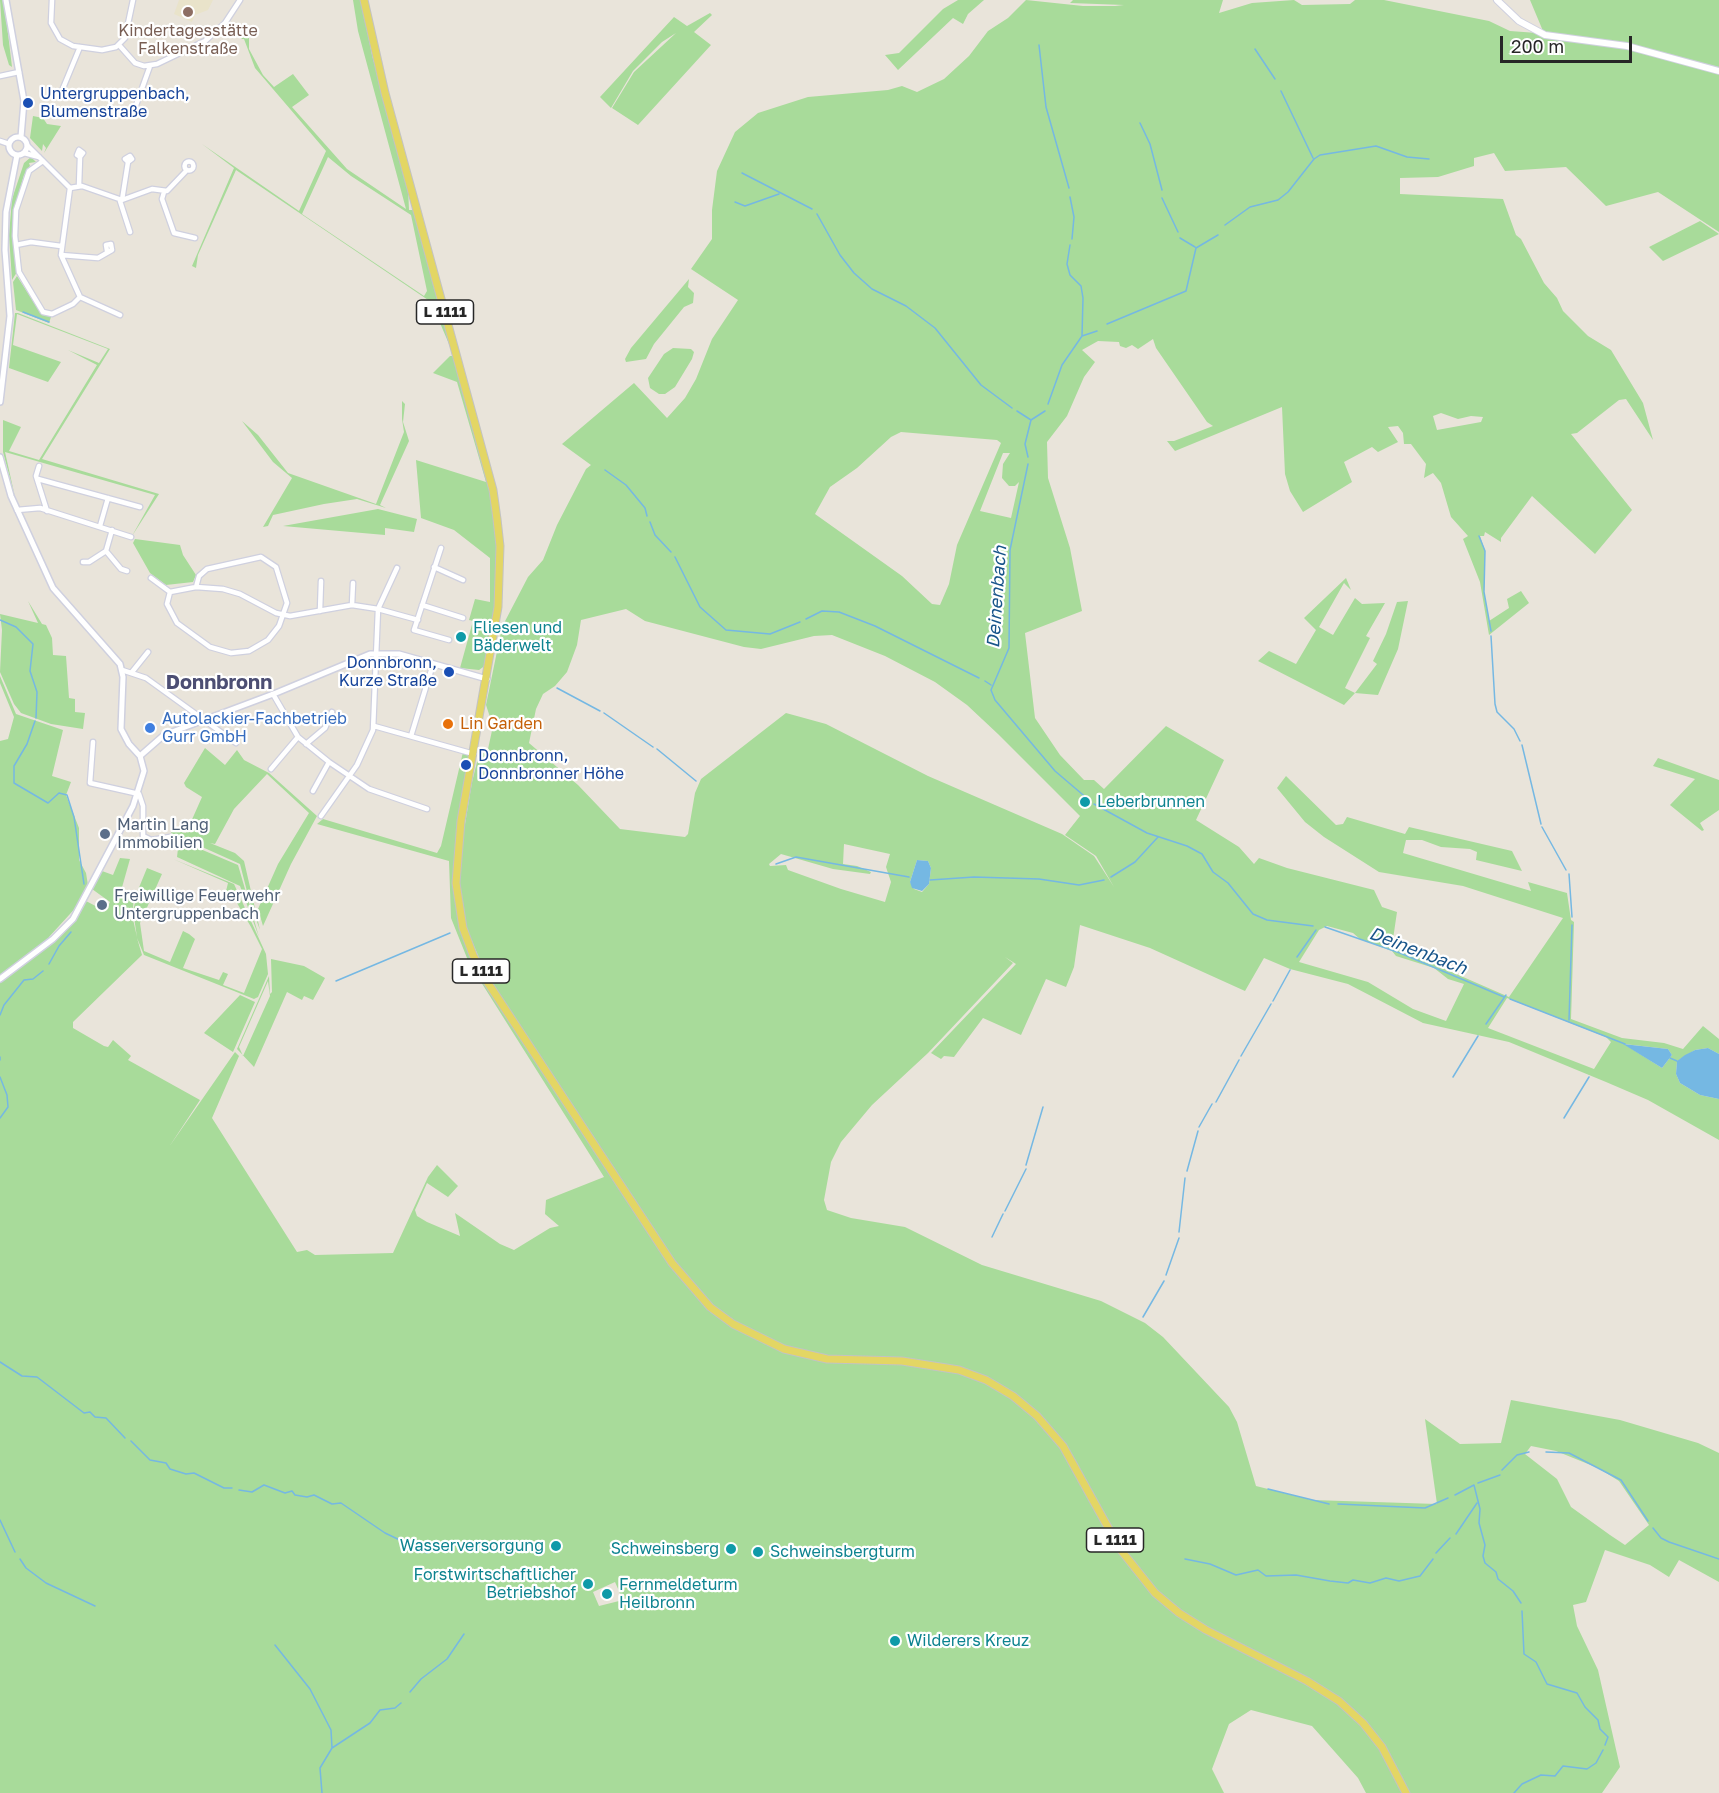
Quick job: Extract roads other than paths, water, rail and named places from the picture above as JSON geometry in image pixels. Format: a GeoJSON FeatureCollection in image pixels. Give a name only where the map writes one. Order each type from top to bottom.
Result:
{"type":"FeatureCollection","features":[{"type":"Feature","properties":{"kind":"main road","name":"L 1111"},"geometry":{"type":"LineString","coordinates":[[364,0],[385,93],[493,490],[500,546],[498,607],[461,820],[456,883],[463,928],[472,955],[486,981],[689,1286],[710,1307],[733,1324],[784,1349],[827,1359],[902,1361],[940,1366],[986,1380],[1013,1396],[1037,1416],[1063,1446],[1120,1549],[1155,1593],[1199,1626],[1307,1681],[1339,1701],[1378,1741],[1390,1759],[1406,1793]]}},
{"type":"Feature","properties":{"kind":"main road"},"geometry":{"type":"LineString","coordinates":[[1497,0],[1519,21],[1545,35],[1627,46],[1719,71]]}},
{"type":"Feature","properties":{"kind":"street"},"geometry":{"type":"LineString","coordinates":[[6,0],[25,114],[21,137],[70,188]]}},
{"type":"Feature","properties":{"kind":"street"},"geometry":{"type":"LineString","coordinates":[[52,0],[50,18],[56,33],[66,43],[102,50],[119,45],[128,31],[133,0]]}},
{"type":"Feature","properties":{"kind":"street"},"geometry":{"type":"LineString","coordinates":[[119,45],[133,61],[150,66],[205,41],[229,18],[240,0]]}},
{"type":"Feature","properties":{"kind":"street"},"geometry":{"type":"LineString","coordinates":[[61,93],[80,47]]}},
{"type":"Feature","properties":{"kind":"street"},"geometry":{"type":"LineString","coordinates":[[135,108],[150,66]]}},
{"type":"Feature","properties":{"kind":"street"},"geometry":{"type":"LineString","coordinates":[[0,76],[18,72]]}},
{"type":"Feature","properties":{"kind":"street"},"geometry":{"type":"LineString","coordinates":[[21,137],[13,138],[9,144],[11,152],[17,155],[24,153],[42,160]]}},
{"type":"Feature","properties":{"kind":"street"},"geometry":{"type":"LineString","coordinates":[[0,141],[9,144]]}},
{"type":"Feature","properties":{"kind":"street"},"geometry":{"type":"LineString","coordinates":[[24,153],[27,145]]}},
{"type":"Feature","properties":{"kind":"street"},"geometry":{"type":"LineString","coordinates":[[0,402],[9,323],[6,212],[17,155]]}},
{"type":"Feature","properties":{"kind":"street"},"geometry":{"type":"LineString","coordinates":[[79,186],[80,157]]}},
{"type":"Feature","properties":{"kind":"street"},"geometry":{"type":"LineString","coordinates":[[42,160],[29,171],[16,214],[16,245],[21,276],[41,310],[52,314],[73,304],[80,297]]}},
{"type":"Feature","properties":{"kind":"street"},"geometry":{"type":"LineString","coordinates":[[128,162],[121,201],[130,232]]}},
{"type":"Feature","properties":{"kind":"street"},"geometry":{"type":"LineString","coordinates":[[70,188],[79,186],[121,201],[152,189],[164,192],[170,189],[187,170]]}},
{"type":"Feature","properties":{"kind":"street"},"geometry":{"type":"LineString","coordinates":[[70,188],[61,255],[80,297],[120,315]]}},
{"type":"Feature","properties":{"kind":"street"},"geometry":{"type":"LineString","coordinates":[[164,192],[162,199],[174,233],[195,238]]}},
{"type":"Feature","properties":{"kind":"street"},"geometry":{"type":"LineString","coordinates":[[16,245],[31,242],[61,246]]}},
{"type":"Feature","properties":{"kind":"street"},"geometry":{"type":"LineString","coordinates":[[61,255],[94,258],[101,257],[107,251]]}},
{"type":"Feature","properties":{"kind":"street"},"geometry":{"type":"LineString","coordinates":[[0,457],[6,482],[17,510],[53,588],[115,658],[122,670],[121,729],[140,756],[144,771],[139,794],[81,906],[57,935],[0,979]]}},
{"type":"Feature","properties":{"kind":"street"},"geometry":{"type":"LineString","coordinates":[[39,466],[38,480],[49,511]]}},
{"type":"Feature","properties":{"kind":"street"},"geometry":{"type":"LineString","coordinates":[[38,480],[140,507]]}},
{"type":"Feature","properties":{"kind":"street"},"geometry":{"type":"LineString","coordinates":[[100,526],[108,498]]}},
{"type":"Feature","properties":{"kind":"street"},"geometry":{"type":"LineString","coordinates":[[17,510],[28,508],[49,511],[131,537]]}},
{"type":"Feature","properties":{"kind":"street"},"geometry":{"type":"LineString","coordinates":[[83,562],[89,562],[106,551],[112,530]]}},
{"type":"Feature","properties":{"kind":"street"},"geometry":{"type":"LineString","coordinates":[[441,548],[414,630],[449,640]]}},
{"type":"Feature","properties":{"kind":"street"},"geometry":{"type":"LineString","coordinates":[[106,551],[121,569],[127,571]]}},
{"type":"Feature","properties":{"kind":"street"},"geometry":{"type":"LineString","coordinates":[[170,592],[167,604],[177,623],[205,644],[225,652],[243,652],[259,646],[274,633],[284,615],[286,594],[276,567],[265,558],[207,569],[199,576],[196,587]]}},
{"type":"Feature","properties":{"kind":"street"},"geometry":{"type":"LineString","coordinates":[[434,567],[463,580]]}},
{"type":"Feature","properties":{"kind":"street"},"geometry":{"type":"LineString","coordinates":[[321,816],[349,777],[366,748],[374,726],[378,609],[397,568]]}},
{"type":"Feature","properties":{"kind":"street"},"geometry":{"type":"LineString","coordinates":[[151,578],[170,592],[196,587],[229,590],[284,615],[300,616],[352,605],[378,609],[418,620]]}},
{"type":"Feature","properties":{"kind":"street"},"geometry":{"type":"LineString","coordinates":[[320,611],[321,581]]}},
{"type":"Feature","properties":{"kind":"street"},"geometry":{"type":"LineString","coordinates":[[352,605],[353,583]]}},
{"type":"Feature","properties":{"kind":"street"},"geometry":{"type":"LineString","coordinates":[[422,605],[463,618]]}},
{"type":"Feature","properties":{"kind":"street"},"geometry":{"type":"LineString","coordinates":[[132,672],[148,652]]}},
{"type":"Feature","properties":{"kind":"street"},"geometry":{"type":"LineString","coordinates":[[140,756],[164,735],[376,652],[399,654],[487,679]]}},
{"type":"Feature","properties":{"kind":"street"},"geometry":{"type":"LineString","coordinates":[[411,736],[433,663]]}},
{"type":"Feature","properties":{"kind":"street"},"geometry":{"type":"LineString","coordinates":[[122,670],[132,672],[151,682],[236,743]]}},
{"type":"Feature","properties":{"kind":"street"},"geometry":{"type":"LineString","coordinates":[[273,694],[298,737],[349,777],[369,789],[427,808]]}},
{"type":"Feature","properties":{"kind":"street"},"geometry":{"type":"LineString","coordinates":[[306,744],[325,728],[332,712]]}},
{"type":"Feature","properties":{"kind":"street"},"geometry":{"type":"LineString","coordinates":[[374,726],[474,754]]}},
{"type":"Feature","properties":{"kind":"street"},"geometry":{"type":"LineString","coordinates":[[271,769],[298,737]]}},
{"type":"Feature","properties":{"kind":"street"},"geometry":{"type":"LineString","coordinates":[[93,742],[90,783],[139,794]]}},
{"type":"Feature","properties":{"kind":"street"},"geometry":{"type":"LineString","coordinates":[[313,791],[329,762]]}},
{"type":"Feature","properties":{"kind":"street"},"geometry":{"type":"LineString","coordinates":[[139,794],[143,806],[143,836],[148,840],[170,837]]}},
{"type":"Feature","properties":{"kind":"water"},"geometry":{"type":"Polygon","coordinates":[[[917,860],[928,861],[931,868],[929,884],[922,891],[912,888],[910,882],[917,860]]]}},
{"type":"Feature","properties":{"kind":"water"},"geometry":{"type":"Polygon","coordinates":[[[1623,1044],[1668,1049],[1672,1055],[1662,1068],[1623,1044]]]}},
{"type":"Feature","properties":{"kind":"water"},"geometry":{"type":"Polygon","coordinates":[[[1708,1048],[1719,1054],[1719,1099],[1700,1095],[1680,1083],[1676,1074],[1677,1061],[1695,1050],[1708,1048]]]}},
{"type":"Feature","properties":{"kind":"waterway"},"geometry":{"type":"LineString","coordinates":[[1039,45],[1046,107],[1069,188]]}},
{"type":"Feature","properties":{"kind":"waterway"},"geometry":{"type":"LineString","coordinates":[[1255,49],[1275,79]]}},
{"type":"Feature","properties":{"kind":"waterway"},"geometry":{"type":"LineString","coordinates":[[1281,91],[1313,158]]}},
{"type":"Feature","properties":{"kind":"waterway"},"geometry":{"type":"LineString","coordinates":[[1140,123],[1150,144],[1162,190]]}},
{"type":"Feature","properties":{"kind":"waterway","name":"Deinenbach"},"geometry":{"type":"LineString","coordinates":[[1225,225],[1250,207],[1278,200],[1288,192],[1314,159],[1320,155],[1376,146],[1407,157],[1429,159]]}},
{"type":"Feature","properties":{"kind":"waterway"},"geometry":{"type":"LineString","coordinates":[[742,173],[812,209]]}},
{"type":"Feature","properties":{"kind":"waterway"},"geometry":{"type":"LineString","coordinates":[[735,202],[745,206],[779,194]]}},
{"type":"Feature","properties":{"kind":"waterway"},"geometry":{"type":"LineString","coordinates":[[1070,197],[1074,217],[1072,239]]}},
{"type":"Feature","properties":{"kind":"waterway"},"geometry":{"type":"LineString","coordinates":[[1162,198],[1178,232]]}},
{"type":"Feature","properties":{"kind":"waterway"},"geometry":{"type":"LineString","coordinates":[[817,214],[840,255],[854,273],[872,289],[906,306],[935,328],[981,385],[1012,408]]}},
{"type":"Feature","properties":{"kind":"waterway","name":"Deinenbach"},"geometry":{"type":"LineString","coordinates":[[1107,324],[1186,291],[1196,248],[1218,235]]}},
{"type":"Feature","properties":{"kind":"waterway"},"geometry":{"type":"LineString","coordinates":[[1180,238],[1195,247]]}},
{"type":"Feature","properties":{"kind":"waterway"},"geometry":{"type":"LineString","coordinates":[[1070,245],[1067,264],[1070,275],[1081,286],[1083,298],[1082,336]]}},
{"type":"Feature","properties":{"kind":"waterway"},"geometry":{"type":"LineString","coordinates":[[23,312],[49,322]]}},
{"type":"Feature","properties":{"kind":"waterway","name":"Deinenbach"},"geometry":{"type":"LineString","coordinates":[[1048,404],[1062,365],[1082,336],[1097,331]]}},
{"type":"Feature","properties":{"kind":"waterway"},"geometry":{"type":"LineString","coordinates":[[1017,411],[1031,420]]}},
{"type":"Feature","properties":{"kind":"waterway","name":"Deinenbach"},"geometry":{"type":"LineString","coordinates":[[1028,457],[1025,444],[1031,420],[1045,411]]}},
{"type":"Feature","properties":{"kind":"waterway","name":"Deinenbach"},"geometry":{"type":"LineString","coordinates":[[1028,464],[1010,550],[1009,648],[991,690],[995,700],[1055,771],[1089,800]]}},
{"type":"Feature","properties":{"kind":"waterway"},"geometry":{"type":"LineString","coordinates":[[605,470],[626,485],[645,508],[647,516]]}},
{"type":"Feature","properties":{"kind":"waterway"},"geometry":{"type":"LineString","coordinates":[[650,522],[655,535],[671,552]]}},
{"type":"Feature","properties":{"kind":"waterway"},"geometry":{"type":"LineString","coordinates":[[1479,536],[1485,551],[1484,592],[1491,631]]}},
{"type":"Feature","properties":{"kind":"waterway"},"geometry":{"type":"LineString","coordinates":[[675,557],[700,607],[726,630],[770,634],[800,622]]}},
{"type":"Feature","properties":{"kind":"waterway"},"geometry":{"type":"LineString","coordinates":[[806,619],[822,611],[839,612],[875,626],[979,678]]}},
{"type":"Feature","properties":{"kind":"waterway"},"geometry":{"type":"LineString","coordinates":[[0,620],[16,627],[33,644],[30,671],[37,692],[36,718]]}},
{"type":"Feature","properties":{"kind":"waterway"},"geometry":{"type":"LineString","coordinates":[[1491,636],[1497,712],[1514,729],[1520,741]]}},
{"type":"Feature","properties":{"kind":"waterway"},"geometry":{"type":"LineString","coordinates":[[985,681],[991,685]]}},
{"type":"Feature","properties":{"kind":"waterway"},"geometry":{"type":"LineString","coordinates":[[557,688],[600,711]]}},
{"type":"Feature","properties":{"kind":"waterway"},"geometry":{"type":"LineString","coordinates":[[604,713],[653,747]]}},
{"type":"Feature","properties":{"kind":"waterway"},"geometry":{"type":"LineString","coordinates":[[35,721],[27,744],[14,766],[14,783],[48,803],[59,793],[67,795],[74,817],[84,884]]}},
{"type":"Feature","properties":{"kind":"waterway"},"geometry":{"type":"LineString","coordinates":[[1522,745],[1541,824]]}},
{"type":"Feature","properties":{"kind":"waterway"},"geometry":{"type":"LineString","coordinates":[[657,749],[696,781]]}},
{"type":"Feature","properties":{"kind":"waterway","name":"Deinenbach"},"geometry":{"type":"LineString","coordinates":[[1094,804],[1147,833],[1187,846],[1202,854],[1213,872],[1228,883],[1253,914],[1267,920],[1313,926]]}},
{"type":"Feature","properties":{"kind":"waterway"},"geometry":{"type":"LineString","coordinates":[[1542,827],[1566,870]]}},
{"type":"Feature","properties":{"kind":"waterway"},"geometry":{"type":"LineString","coordinates":[[1111,877],[1135,862],[1158,837]]}},
{"type":"Feature","properties":{"kind":"waterway"},"geometry":{"type":"LineString","coordinates":[[776,864],[796,857],[909,877]]}},
{"type":"Feature","properties":{"kind":"waterway"},"geometry":{"type":"LineString","coordinates":[[1569,874],[1572,917]]}},
{"type":"Feature","properties":{"kind":"waterway"},"geometry":{"type":"LineString","coordinates":[[930,880],[974,877],[1039,879],[1079,885],[1104,880]]}},
{"type":"Feature","properties":{"kind":"waterway"},"geometry":{"type":"LineString","coordinates":[[1569,1020],[1572,925]]}},
{"type":"Feature","properties":{"kind":"waterway","name":"Deinenbach"},"geometry":{"type":"LineString","coordinates":[[1325,927],[1400,953],[1504,997]]}},
{"type":"Feature","properties":{"kind":"waterway"},"geometry":{"type":"LineString","coordinates":[[1297,957],[1316,930]]}},
{"type":"Feature","properties":{"kind":"waterway"},"geometry":{"type":"LineString","coordinates":[[49,964],[59,946],[71,932]]}},
{"type":"Feature","properties":{"kind":"waterway"},"geometry":{"type":"LineString","coordinates":[[336,981],[450,933]]}},
{"type":"Feature","properties":{"kind":"waterway"},"geometry":{"type":"LineString","coordinates":[[1273,1001],[1290,970]]}},
{"type":"Feature","properties":{"kind":"waterway"},"geometry":{"type":"LineString","coordinates":[[0,1015],[4,1005],[24,980],[33,979],[43,971]]}},
{"type":"Feature","properties":{"kind":"waterway"},"geometry":{"type":"LineString","coordinates":[[1486,1024],[1506,995]]}},
{"type":"Feature","properties":{"kind":"waterway","name":"Deinenbach"},"geometry":{"type":"LineString","coordinates":[[1510,999],[1625,1044]]}},
{"type":"Feature","properties":{"kind":"waterway"},"geometry":{"type":"LineString","coordinates":[[1241,1056],[1271,1004]]}},
{"type":"Feature","properties":{"kind":"waterway"},"geometry":{"type":"LineString","coordinates":[[1453,1077],[1478,1036]]}},
{"type":"Feature","properties":{"kind":"waterway","name":"Deinenbach"},"geometry":{"type":"LineString","coordinates":[[1670,1058],[1677,1061]]}},
{"type":"Feature","properties":{"kind":"waterway"},"geometry":{"type":"LineString","coordinates":[[1216,1102],[1239,1060]]}},
{"type":"Feature","properties":{"kind":"waterway"},"geometry":{"type":"LineString","coordinates":[[0,1077],[7,1095],[8,1107],[0,1118]]}},
{"type":"Feature","properties":{"kind":"waterway"},"geometry":{"type":"LineString","coordinates":[[1564,1118],[1589,1077]]}},
{"type":"Feature","properties":{"kind":"waterway"},"geometry":{"type":"LineString","coordinates":[[1199,1127],[1212,1104]]}},
{"type":"Feature","properties":{"kind":"waterway"},"geometry":{"type":"LineString","coordinates":[[1026,1165],[1043,1107]]}},
{"type":"Feature","properties":{"kind":"waterway"},"geometry":{"type":"LineString","coordinates":[[1187,1171],[1198,1131]]}},
{"type":"Feature","properties":{"kind":"waterway"},"geometry":{"type":"LineString","coordinates":[[1005,1211],[1026,1169]]}},
{"type":"Feature","properties":{"kind":"waterway"},"geometry":{"type":"LineString","coordinates":[[1179,1232],[1185,1178]]}},
{"type":"Feature","properties":{"kind":"waterway"},"geometry":{"type":"LineString","coordinates":[[992,1237],[1003,1214]]}},
{"type":"Feature","properties":{"kind":"waterway"},"geometry":{"type":"LineString","coordinates":[[1166,1275],[1179,1238]]}},
{"type":"Feature","properties":{"kind":"waterway"},"geometry":{"type":"LineString","coordinates":[[1143,1317],[1164,1281]]}},
{"type":"Feature","properties":{"kind":"waterway"},"geometry":{"type":"LineString","coordinates":[[0,1362],[22,1376],[37,1377],[84,1413],[90,1412],[95,1417],[106,1418],[125,1438]]}},
{"type":"Feature","properties":{"kind":"waterway"},"geometry":{"type":"LineString","coordinates":[[131,1441],[150,1460],[166,1463],[170,1469],[186,1474],[194,1473],[224,1488],[232,1488]]}},
{"type":"Feature","properties":{"kind":"waterway"},"geometry":{"type":"LineString","coordinates":[[1502,1470],[1517,1455],[1529,1452]]}},
{"type":"Feature","properties":{"kind":"waterway"},"geometry":{"type":"LineString","coordinates":[[1546,1452],[1569,1453],[1621,1480],[1648,1521]]}},
{"type":"Feature","properties":{"kind":"waterway"},"geometry":{"type":"LineString","coordinates":[[1478,1483],[1500,1475]]}},
{"type":"Feature","properties":{"kind":"waterway"},"geometry":{"type":"LineString","coordinates":[[239,1490],[252,1492],[264,1485],[285,1493],[292,1491],[295,1495],[307,1497],[314,1495],[332,1504],[341,1503],[385,1533],[427,1553]]}},
{"type":"Feature","properties":{"kind":"waterway"},"geometry":{"type":"LineString","coordinates":[[1455,1495],[1474,1485],[1480,1509],[1479,1523],[1485,1545],[1483,1556],[1485,1563],[1496,1572],[1498,1579],[1513,1591],[1521,1603]]}},
{"type":"Feature","properties":{"kind":"waterway"},"geometry":{"type":"LineString","coordinates":[[1268,1489],[1329,1504]]}},
{"type":"Feature","properties":{"kind":"waterway"},"geometry":{"type":"LineString","coordinates":[[1338,1504],[1425,1508],[1448,1498]]}},
{"type":"Feature","properties":{"kind":"waterway"},"geometry":{"type":"LineString","coordinates":[[1456,1534],[1477,1503]]}},
{"type":"Feature","properties":{"kind":"waterway"},"geometry":{"type":"LineString","coordinates":[[0,1520],[15,1552]]}},
{"type":"Feature","properties":{"kind":"waterway"},"geometry":{"type":"LineString","coordinates":[[1653,1528],[1661,1538],[1669,1542],[1719,1559]]}},
{"type":"Feature","properties":{"kind":"waterway"},"geometry":{"type":"LineString","coordinates":[[1436,1553],[1450,1538]]}},
{"type":"Feature","properties":{"kind":"waterway"},"geometry":{"type":"LineString","coordinates":[[20,1559],[26,1568],[46,1583],[95,1606]]}},
{"type":"Feature","properties":{"kind":"waterway"},"geometry":{"type":"LineString","coordinates":[[1185,1559],[1210,1564],[1236,1575],[1258,1570],[1266,1576],[1296,1575],[1348,1583],[1353,1580],[1370,1583],[1386,1578],[1399,1581],[1420,1576],[1433,1559]]}},
{"type":"Feature","properties":{"kind":"waterway"},"geometry":{"type":"LineString","coordinates":[[1522,1611],[1524,1654],[1536,1662],[1547,1684],[1577,1693],[1585,1707],[1598,1720],[1600,1729],[1608,1737],[1605,1745]]}},
{"type":"Feature","properties":{"kind":"waterway"},"geometry":{"type":"LineString","coordinates":[[410,1692],[421,1679],[447,1659],[464,1634]]}},
{"type":"Feature","properties":{"kind":"waterway"},"geometry":{"type":"LineString","coordinates":[[275,1645],[310,1689],[331,1730],[332,1748],[320,1768],[322,1793]]}},
{"type":"Feature","properties":{"kind":"waterway"},"geometry":{"type":"LineString","coordinates":[[332,1748],[370,1723],[380,1710],[395,1708],[401,1703]]}},
{"type":"Feature","properties":{"kind":"waterway"},"geometry":{"type":"LineString","coordinates":[[1514,1793],[1522,1784],[1541,1775],[1555,1776],[1563,1766],[1587,1769],[1596,1763],[1603,1750]]}},
{"type":"Feature","properties":{"kind":"place","name":"Kindertagesstätte Falkenstraße"},"geometry":{"type":"Point","coordinates":[188,12]}},
{"type":"Feature","properties":{"kind":"place","name":"Untergruppenbach, Blumenstraße"},"geometry":{"type":"Point","coordinates":[28,103]}},
{"type":"Feature","properties":{"kind":"place","name":"Fliesen und Bäderwelt"},"geometry":{"type":"Point","coordinates":[461,637]}},
{"type":"Feature","properties":{"kind":"place","name":"Donnbronn, Kurze Straße"},"geometry":{"type":"Point","coordinates":[449,672]}},
{"type":"Feature","properties":{"kind":"place","name":"Lin Garden"},"geometry":{"type":"Point","coordinates":[448,724]}},
{"type":"Feature","properties":{"kind":"place","name":"Autolackier-Fachbetrieb Gurr GmbH"},"geometry":{"type":"Point","coordinates":[150,728]}},
{"type":"Feature","properties":{"kind":"place","name":"Donnbronn, Donnbronner Höhe"},"geometry":{"type":"Point","coordinates":[466,765]}},
{"type":"Feature","properties":{"kind":"place","name":"Leberbrunnen"},"geometry":{"type":"Point","coordinates":[1085,802]}},
{"type":"Feature","properties":{"kind":"place","name":"Martin Lang Immobilien"},"geometry":{"type":"Point","coordinates":[105,834]}},
{"type":"Feature","properties":{"kind":"place","name":"Freiwillige Feuerwehr Untergruppenbach"},"geometry":{"type":"Point","coordinates":[102,905]}},
{"type":"Feature","properties":{"kind":"place","name":"Wasserversorgung"},"geometry":{"type":"Point","coordinates":[556,1546]}},
{"type":"Feature","properties":{"kind":"place","name":"Schweinsberg"},"geometry":{"type":"Point","coordinates":[731,1549]}},
{"type":"Feature","properties":{"kind":"place","name":"Schweinsbergturm"},"geometry":{"type":"Point","coordinates":[758,1552]}},
{"type":"Feature","properties":{"kind":"place","name":"Forstwirtschaftlicher Betriebshof"},"geometry":{"type":"Point","coordinates":[588,1584]}},
{"type":"Feature","properties":{"kind":"place","name":"Fernmeldeturm Heilbronn"},"geometry":{"type":"Point","coordinates":[607,1594]}},
{"type":"Feature","properties":{"kind":"place","name":"Wilderers Kreuz"},"geometry":{"type":"Point","coordinates":[895,1641]}},
{"type":"Feature","properties":{"kind":"district","name":"Donnbronn"},"geometry":{"type":"Point","coordinates":[219,683]}}]}
